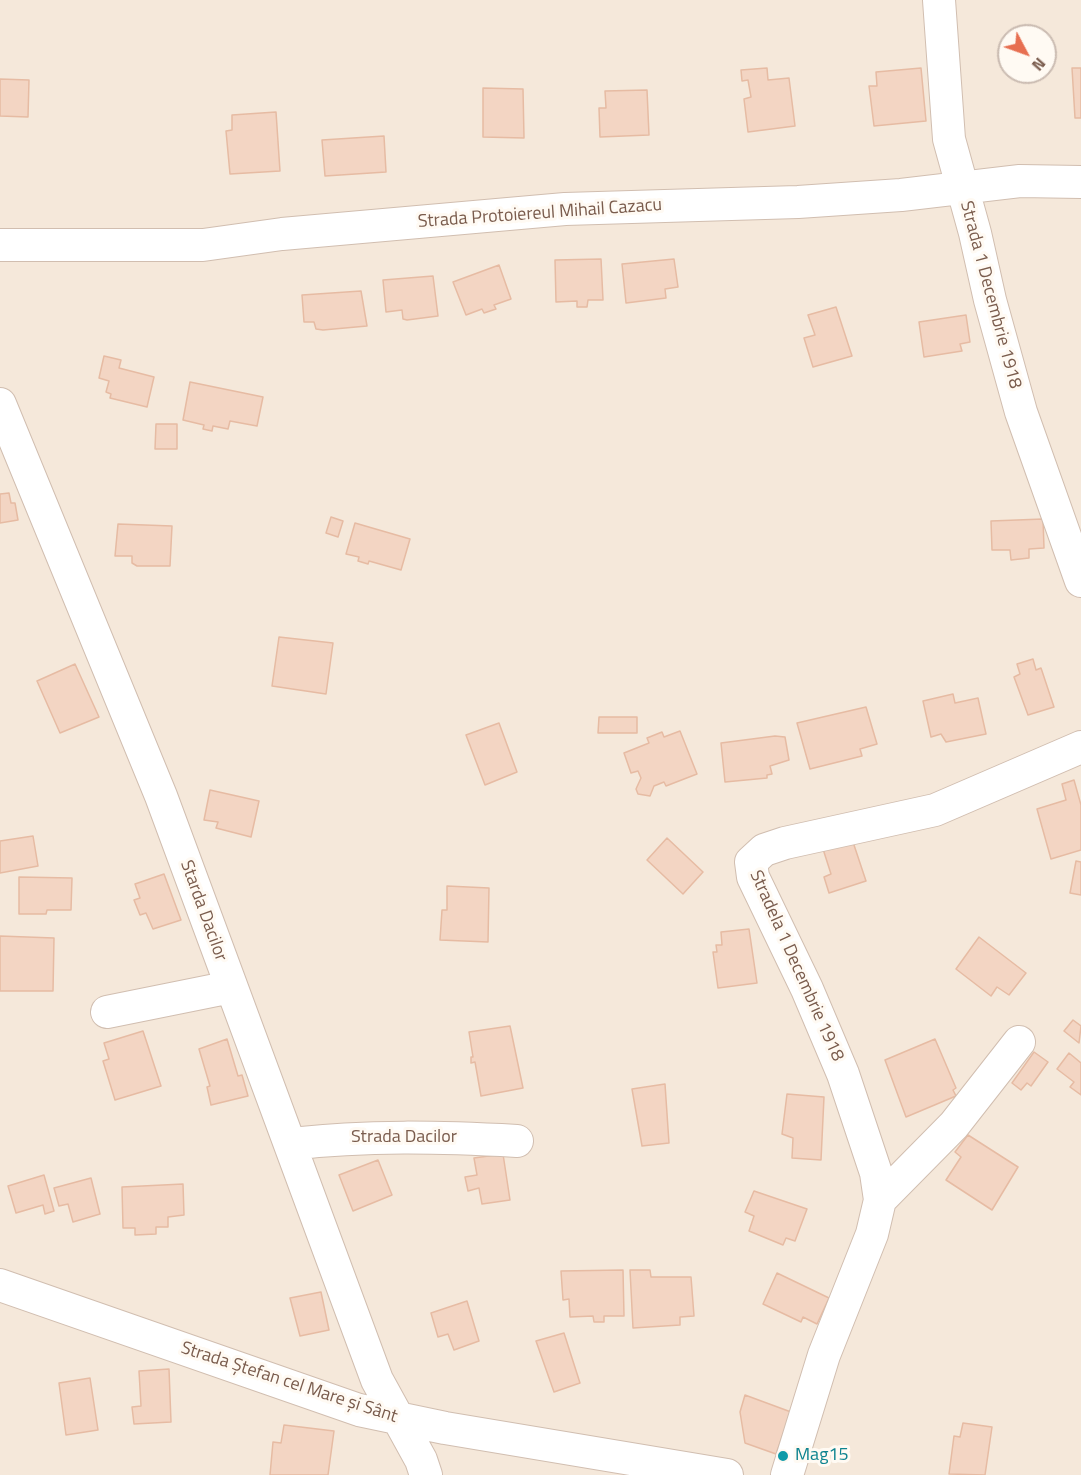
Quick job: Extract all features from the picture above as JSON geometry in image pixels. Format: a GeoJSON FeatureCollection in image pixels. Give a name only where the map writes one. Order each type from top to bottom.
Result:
{"type":"FeatureCollection","features":[{"type":"Feature","properties":{"kind":"street","name":"Strada 1 Decembrie 1918"},"geometry":{"type":"LineString","coordinates":[[939,0],[950,139],[961,188],[1021,412],[1075,544],[1081,581]]}},
{"type":"Feature","properties":{"kind":"street","name":"Strada Protoiereul Mihail Cazacu"},"geometry":{"type":"LineString","coordinates":[[0,245],[203,245],[282,234],[565,209],[798,202],[1020,181],[1081,182]]}},
{"type":"Feature","properties":{"kind":"street","name":"Starda Dacilor"},"geometry":{"type":"LineString","coordinates":[[0,404],[161,796],[377,1380],[400,1420]]}},
{"type":"Feature","properties":{"kind":"street","name":"Stradela 1 Decembrie 1918"},"geometry":{"type":"LineString","coordinates":[[788,1475],[824,1355],[872,1234],[880,1200],[876,1173],[843,1074],[807,989],[753,877],[751,862],[764,850],[785,843],[935,810],[1081,747]]}},
{"type":"Feature","properties":{"kind":"street"},"geometry":{"type":"LineString","coordinates":[[107,1012],[231,987]]}},
{"type":"Feature","properties":{"kind":"street"},"geometry":{"type":"LineString","coordinates":[[880,1200],[954,1125],[1019,1042]]}},
{"type":"Feature","properties":{"kind":"street","name":"Strada Dacilor"},"geometry":{"type":"LineString","coordinates":[[291,1144],[347,1137],[420,1136],[517,1141]]}},
{"type":"Feature","properties":{"kind":"street","name":"Strada Ștefan cel Mare și Sânt"},"geometry":{"type":"LineString","coordinates":[[0,1285],[359,1410],[400,1420],[727,1475]]}},
{"type":"Feature","properties":{"kind":"street"},"geometry":{"type":"LineString","coordinates":[[400,1420],[426,1475]]}},
{"type":"Feature","properties":{"kind":"shaded area"},"geometry":{"type":"Polygon","coordinates":[[[0,0],[1081,0],[1081,1475],[0,1475],[0,0]]]}},
{"type":"Feature","properties":{"kind":"building"},"geometry":{"type":"Polygon","coordinates":[[[767,68],[768,80],[789,78],[795,126],[748,132],[744,99],[751,97],[748,80],[742,81],[741,70],[767,68]]]}},
{"type":"Feature","properties":{"kind":"building"},"geometry":{"type":"Polygon","coordinates":[[[921,68],[926,121],[874,126],[869,86],[877,86],[876,72],[921,68]]]}},
{"type":"Feature","properties":{"kind":"building"},"geometry":{"type":"Polygon","coordinates":[[[1072,68],[1081,68],[1081,118],[1075,118],[1072,68]]]}},
{"type":"Feature","properties":{"kind":"building"},"geometry":{"type":"Polygon","coordinates":[[[0,79],[29,80],[28,117],[0,116],[0,79]]]}},
{"type":"Feature","properties":{"kind":"building"},"geometry":{"type":"Polygon","coordinates":[[[483,88],[523,89],[524,138],[483,137],[483,88]]]}},
{"type":"Feature","properties":{"kind":"building"},"geometry":{"type":"Polygon","coordinates":[[[647,90],[649,135],[600,137],[599,108],[606,108],[605,91],[647,90]]]}},
{"type":"Feature","properties":{"kind":"building"},"geometry":{"type":"Polygon","coordinates":[[[276,112],[280,171],[230,174],[226,131],[232,130],[232,115],[276,112]]]}},
{"type":"Feature","properties":{"kind":"building"},"geometry":{"type":"Polygon","coordinates":[[[384,136],[386,172],[325,176],[322,140],[384,136]]]}},
{"type":"Feature","properties":{"kind":"building"},"geometry":{"type":"Polygon","coordinates":[[[601,259],[603,300],[588,300],[587,307],[577,307],[577,301],[556,302],[555,260],[601,259]]]}},
{"type":"Feature","properties":{"kind":"building"},"geometry":{"type":"Polygon","coordinates":[[[674,259],[678,287],[665,289],[666,298],[626,303],[622,264],[674,259]]]}},
{"type":"Feature","properties":{"kind":"building"},"geometry":{"type":"Polygon","coordinates":[[[499,265],[511,299],[494,305],[496,309],[484,313],[482,309],[466,315],[453,282],[499,265]]]}},
{"type":"Feature","properties":{"kind":"building"},"geometry":{"type":"Polygon","coordinates":[[[433,276],[438,316],[407,320],[403,319],[402,310],[386,312],[383,280],[433,276]]]}},
{"type":"Feature","properties":{"kind":"building"},"geometry":{"type":"Polygon","coordinates":[[[361,291],[367,326],[323,330],[316,329],[314,322],[304,322],[302,295],[361,291]]]}},
{"type":"Feature","properties":{"kind":"building"},"geometry":{"type":"Polygon","coordinates":[[[836,307],[852,356],[813,367],[804,338],[815,335],[808,315],[836,307]]]}},
{"type":"Feature","properties":{"kind":"building"},"geometry":{"type":"Polygon","coordinates":[[[966,315],[970,342],[960,344],[962,351],[924,357],[919,322],[966,315]]]}},
{"type":"Feature","properties":{"kind":"building"},"geometry":{"type":"Polygon","coordinates":[[[104,356],[121,360],[119,368],[154,377],[147,407],[110,398],[111,394],[106,392],[109,381],[99,378],[104,356]]]}},
{"type":"Feature","properties":{"kind":"building"},"geometry":{"type":"Polygon","coordinates":[[[190,382],[263,397],[257,426],[230,421],[228,429],[213,426],[212,431],[203,429],[204,425],[183,420],[190,382]]]}},
{"type":"Feature","properties":{"kind":"building"},"geometry":{"type":"Polygon","coordinates":[[[156,424],[177,424],[177,449],[155,449],[156,424]]]}},
{"type":"Feature","properties":{"kind":"building"},"geometry":{"type":"Polygon","coordinates":[[[9,493],[11,503],[15,503],[18,520],[0,523],[0,494],[9,493]]]}},
{"type":"Feature","properties":{"kind":"building"},"geometry":{"type":"Polygon","coordinates":[[[331,517],[343,521],[338,537],[326,533],[331,517]]]}},
{"type":"Feature","properties":{"kind":"building"},"geometry":{"type":"Polygon","coordinates":[[[1043,519],[1044,548],[1029,549],[1029,558],[1011,560],[1010,550],[992,550],[991,521],[1043,519]]]}},
{"type":"Feature","properties":{"kind":"building"},"geometry":{"type":"Polygon","coordinates":[[[355,523],[410,539],[401,570],[369,561],[368,564],[358,561],[359,557],[346,554],[355,523]]]}},
{"type":"Feature","properties":{"kind":"building"},"geometry":{"type":"Polygon","coordinates":[[[118,524],[172,526],[170,566],[137,566],[132,563],[132,556],[115,556],[118,524]]]}},
{"type":"Feature","properties":{"kind":"building"},"geometry":{"type":"Polygon","coordinates":[[[279,637],[333,643],[326,694],[272,686],[279,637]]]}},
{"type":"Feature","properties":{"kind":"building"},"geometry":{"type":"Polygon","coordinates":[[[1033,659],[1036,670],[1041,668],[1054,707],[1028,715],[1014,677],[1020,674],[1017,664],[1033,659]]]}},
{"type":"Feature","properties":{"kind":"building"},"geometry":{"type":"Polygon","coordinates":[[[75,664],[99,717],[60,733],[37,681],[75,664]]]}},
{"type":"Feature","properties":{"kind":"building"},"geometry":{"type":"Polygon","coordinates":[[[953,694],[955,703],[978,698],[986,734],[946,742],[941,734],[931,737],[923,701],[953,694]]]}},
{"type":"Feature","properties":{"kind":"building"},"geometry":{"type":"Polygon","coordinates":[[[866,707],[877,744],[860,749],[862,756],[810,769],[797,723],[866,707]]]}},
{"type":"Feature","properties":{"kind":"building"},"geometry":{"type":"Polygon","coordinates":[[[599,717],[637,717],[637,733],[598,733],[599,717]]]}},
{"type":"Feature","properties":{"kind":"building"},"geometry":{"type":"Polygon","coordinates":[[[499,723],[517,772],[485,785],[466,735],[499,723]]]}},
{"type":"Feature","properties":{"kind":"building"},"geometry":{"type":"Polygon","coordinates":[[[680,731],[697,774],[666,786],[664,782],[654,786],[650,796],[638,794],[636,789],[641,778],[638,771],[631,773],[624,753],[649,743],[647,738],[662,732],[664,737],[680,731]]]}},
{"type":"Feature","properties":{"kind":"building"},"geometry":{"type":"Polygon","coordinates":[[[775,736],[785,737],[789,760],[770,766],[772,774],[767,775],[767,778],[725,782],[721,743],[775,736]]]}},
{"type":"Feature","properties":{"kind":"building"},"geometry":{"type":"Polygon","coordinates":[[[1074,780],[1081,805],[1081,850],[1051,859],[1037,809],[1066,800],[1062,784],[1074,780]]]}},
{"type":"Feature","properties":{"kind":"building"},"geometry":{"type":"Polygon","coordinates":[[[210,790],[259,801],[251,837],[216,828],[218,822],[204,820],[210,790]]]}},
{"type":"Feature","properties":{"kind":"building"},"geometry":{"type":"Polygon","coordinates":[[[33,836],[38,866],[0,873],[0,841],[33,836]]]}},
{"type":"Feature","properties":{"kind":"building"},"geometry":{"type":"Polygon","coordinates":[[[667,838],[703,872],[683,894],[647,860],[667,838]]]}},
{"type":"Feature","properties":{"kind":"building"},"geometry":{"type":"Polygon","coordinates":[[[853,842],[866,881],[829,893],[824,877],[831,874],[823,849],[853,842]]]}},
{"type":"Feature","properties":{"kind":"building"},"geometry":{"type":"Polygon","coordinates":[[[1076,861],[1081,862],[1081,895],[1070,893],[1076,861]]]}},
{"type":"Feature","properties":{"kind":"building"},"geometry":{"type":"Polygon","coordinates":[[[164,874],[181,920],[153,929],[146,913],[140,915],[134,900],[140,898],[135,884],[164,874]]]}},
{"type":"Feature","properties":{"kind":"building"},"geometry":{"type":"Polygon","coordinates":[[[19,877],[72,878],[71,910],[47,910],[46,914],[19,914],[19,877]]]}},
{"type":"Feature","properties":{"kind":"building"},"geometry":{"type":"Polygon","coordinates":[[[447,886],[489,888],[488,942],[440,940],[442,910],[447,910],[447,886]]]}},
{"type":"Feature","properties":{"kind":"building"},"geometry":{"type":"Polygon","coordinates":[[[749,929],[757,983],[718,988],[713,952],[717,952],[716,945],[722,945],[721,932],[749,929]]]}},
{"type":"Feature","properties":{"kind":"building"},"geometry":{"type":"Polygon","coordinates":[[[0,936],[54,938],[53,991],[0,991],[0,936]]]}},
{"type":"Feature","properties":{"kind":"building"},"geometry":{"type":"Polygon","coordinates":[[[979,937],[1026,973],[1009,995],[997,987],[991,996],[956,969],[979,937]]]}},
{"type":"Feature","properties":{"kind":"building"},"geometry":{"type":"Polygon","coordinates":[[[1073,1020],[1081,1026],[1079,1043],[1064,1031],[1073,1020]]]}},
{"type":"Feature","properties":{"kind":"building"},"geometry":{"type":"Polygon","coordinates":[[[510,1026],[523,1088],[481,1096],[475,1062],[471,1063],[471,1057],[473,1057],[469,1032],[510,1026]]]}},
{"type":"Feature","properties":{"kind":"building"},"geometry":{"type":"Polygon","coordinates":[[[143,1031],[161,1086],[115,1100],[103,1061],[109,1059],[104,1043],[143,1031]]]}},
{"type":"Feature","properties":{"kind":"building"},"geometry":{"type":"Polygon","coordinates":[[[227,1039],[238,1076],[242,1075],[248,1096],[211,1105],[207,1087],[210,1086],[199,1049],[227,1039]]]}},
{"type":"Feature","properties":{"kind":"building"},"geometry":{"type":"Polygon","coordinates":[[[935,1039],[956,1088],[953,1090],[956,1096],[906,1117],[885,1060],[935,1039]]]}},
{"type":"Feature","properties":{"kind":"building"},"geometry":{"type":"Polygon","coordinates":[[[1034,1052],[1048,1062],[1031,1086],[1027,1083],[1021,1090],[1012,1083],[1034,1052]]]}},
{"type":"Feature","properties":{"kind":"building"},"geometry":{"type":"Polygon","coordinates":[[[1069,1053],[1081,1063],[1081,1095],[1070,1087],[1074,1082],[1057,1069],[1069,1053]]]}},
{"type":"Feature","properties":{"kind":"building"},"geometry":{"type":"Polygon","coordinates":[[[665,1084],[669,1143],[642,1146],[632,1089],[665,1084]]]}},
{"type":"Feature","properties":{"kind":"building"},"geometry":{"type":"Polygon","coordinates":[[[787,1094],[824,1097],[821,1160],[792,1158],[793,1138],[782,1134],[787,1094]]]}},
{"type":"Feature","properties":{"kind":"building"},"geometry":{"type":"Polygon","coordinates":[[[968,1135],[1018,1167],[992,1210],[946,1180],[961,1157],[955,1152],[968,1135]]]}},
{"type":"Feature","properties":{"kind":"building"},"geometry":{"type":"Polygon","coordinates":[[[503,1154],[510,1200],[482,1204],[479,1188],[468,1191],[465,1177],[477,1175],[474,1158],[503,1154]]]}},
{"type":"Feature","properties":{"kind":"building"},"geometry":{"type":"Polygon","coordinates":[[[378,1160],[392,1195],[353,1211],[339,1175],[378,1160]]]}},
{"type":"Feature","properties":{"kind":"building"},"geometry":{"type":"Polygon","coordinates":[[[44,1175],[54,1211],[45,1214],[43,1205],[16,1213],[8,1186],[44,1175]]]}},
{"type":"Feature","properties":{"kind":"building"},"geometry":{"type":"Polygon","coordinates":[[[91,1178],[100,1214],[73,1222],[68,1204],[59,1206],[54,1188],[91,1178]]]}},
{"type":"Feature","properties":{"kind":"building"},"geometry":{"type":"Polygon","coordinates":[[[183,1184],[184,1215],[168,1217],[168,1227],[156,1227],[156,1234],[135,1235],[135,1228],[123,1228],[122,1187],[183,1184]]]}},
{"type":"Feature","properties":{"kind":"building"},"geometry":{"type":"Polygon","coordinates":[[[754,1191],[807,1209],[795,1241],[786,1238],[783,1245],[749,1231],[754,1216],[745,1212],[754,1191]]]}},
{"type":"Feature","properties":{"kind":"building"},"geometry":{"type":"Polygon","coordinates":[[[623,1270],[624,1316],[604,1316],[604,1322],[594,1322],[593,1316],[570,1317],[569,1299],[563,1300],[561,1271],[623,1270]]]}},
{"type":"Feature","properties":{"kind":"building"},"geometry":{"type":"Polygon","coordinates":[[[630,1270],[650,1270],[651,1277],[691,1277],[694,1316],[680,1317],[680,1325],[633,1328],[630,1270]]]}},
{"type":"Feature","properties":{"kind":"building"},"geometry":{"type":"Polygon","coordinates":[[[777,1273],[829,1298],[817,1324],[803,1317],[801,1322],[763,1304],[777,1273]]]}},
{"type":"Feature","properties":{"kind":"building"},"geometry":{"type":"Polygon","coordinates":[[[321,1292],[329,1330],[300,1336],[290,1298],[321,1292]]]}},
{"type":"Feature","properties":{"kind":"building"},"geometry":{"type":"Polygon","coordinates":[[[467,1301],[479,1341],[454,1350],[448,1334],[438,1337],[431,1313],[467,1301]]]}},
{"type":"Feature","properties":{"kind":"building"},"geometry":{"type":"Polygon","coordinates":[[[564,1333],[580,1383],[554,1392],[536,1341],[564,1333]]]}},
{"type":"Feature","properties":{"kind":"building"},"geometry":{"type":"Polygon","coordinates":[[[169,1369],[171,1422],[134,1424],[132,1407],[141,1406],[139,1371],[169,1369]]]}},
{"type":"Feature","properties":{"kind":"building"},"geometry":{"type":"Polygon","coordinates":[[[90,1378],[98,1430],[66,1435],[59,1383],[90,1378]]]}},
{"type":"Feature","properties":{"kind":"building"},"geometry":{"type":"Polygon","coordinates":[[[745,1395],[791,1412],[776,1454],[745,1443],[740,1412],[745,1395]]]}},
{"type":"Feature","properties":{"kind":"building"},"geometry":{"type":"Polygon","coordinates":[[[963,1423],[992,1427],[985,1475],[949,1474],[954,1436],[960,1437],[963,1423]]]}},
{"type":"Feature","properties":{"kind":"building"},"geometry":{"type":"Polygon","coordinates":[[[284,1425],[334,1431],[328,1475],[270,1475],[273,1442],[281,1443],[284,1425]]]}},
{"type":"Feature","properties":{"kind":"place","name":"Mag15"},"geometry":{"type":"Point","coordinates":[783,1456]}}]}
